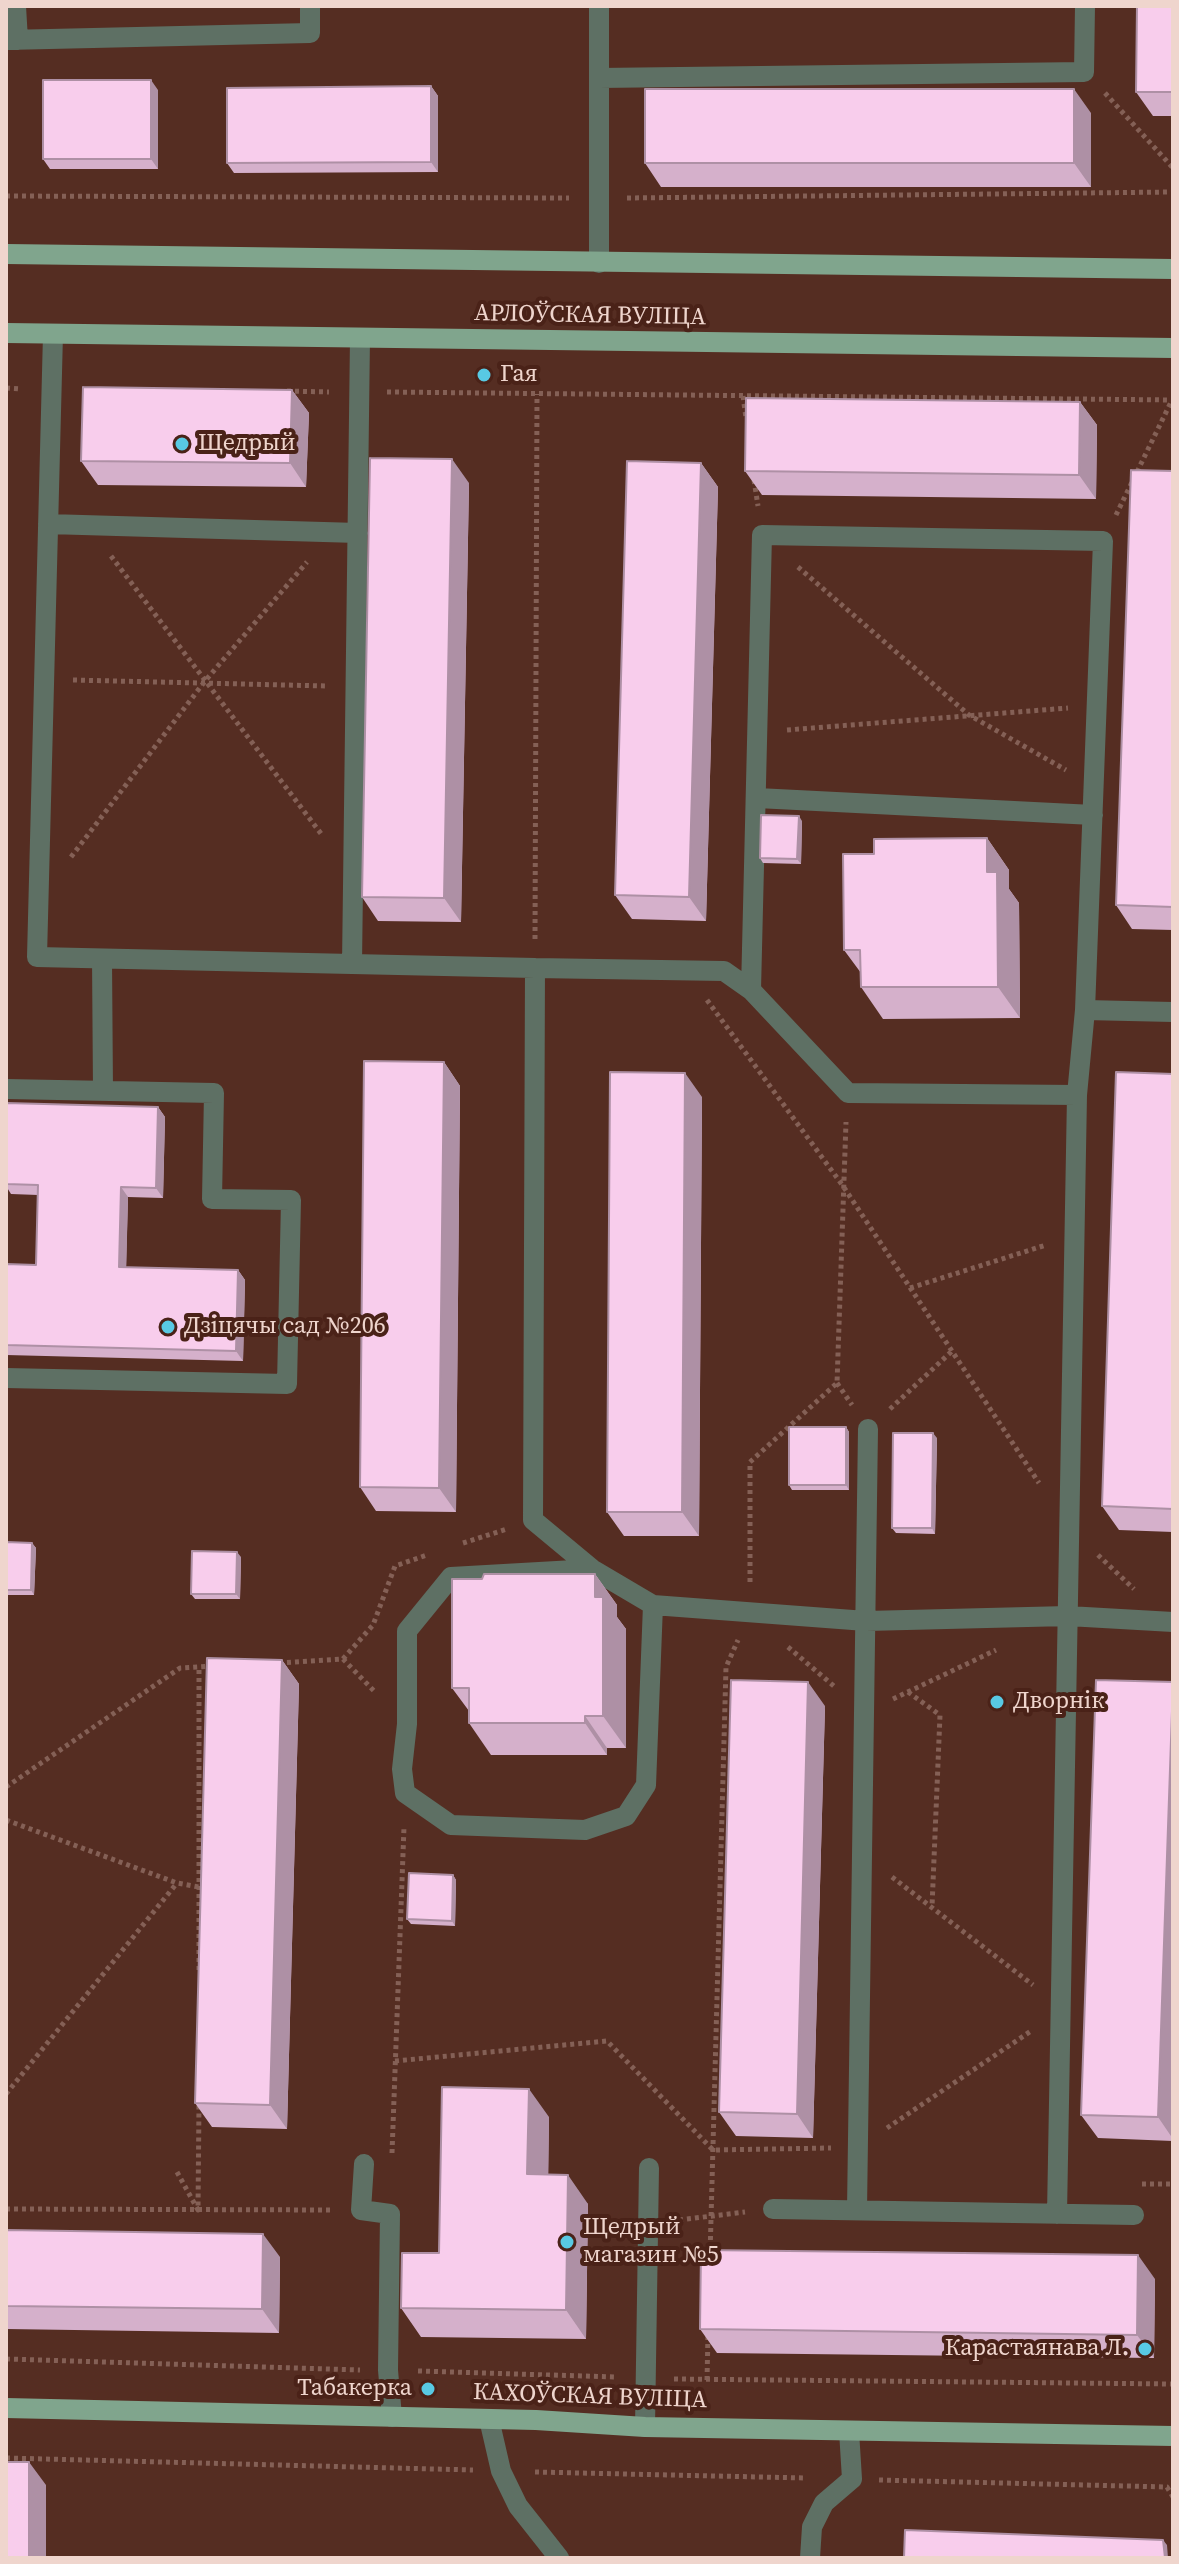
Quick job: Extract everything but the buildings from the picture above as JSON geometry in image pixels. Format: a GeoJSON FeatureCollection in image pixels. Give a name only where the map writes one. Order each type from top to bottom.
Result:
{"type":"FeatureCollection","features":[{"type":"Feature","properties":{"kind":"main road"},"geometry":{"type":"LineString","coordinates":[[6,254],[1173,269]]}},
{"type":"Feature","properties":{"kind":"main road","name":"АРЛОЎСКАЯ ВУЛІЦА"},"geometry":{"type":"LineString","coordinates":[[6,333],[1173,348]]}},
{"type":"Feature","properties":{"kind":"main road","name":"КАХОЎСКАЯ ВУЛІЦА"},"geometry":{"type":"LineString","coordinates":[[6,2408],[489,2419],[645,2427],[1173,2436]]}},
{"type":"Feature","properties":{"kind":"lane"},"geometry":{"type":"LineString","coordinates":[[16,6],[12,40],[310,33],[310,6]]}},
{"type":"Feature","properties":{"kind":"lane"},"geometry":{"type":"LineString","coordinates":[[599,6],[599,263]]}},
{"type":"Feature","properties":{"kind":"lane"},"geometry":{"type":"LineString","coordinates":[[599,78],[1084,72],[1085,6]]}},
{"type":"Feature","properties":{"kind":"lane"},"geometry":{"type":"LineString","coordinates":[[53,334],[37,957],[724,971],[751,990],[848,1093],[1077,1095]]}},
{"type":"Feature","properties":{"kind":"lane"},"geometry":{"type":"LineString","coordinates":[[352,964],[360,338]]}},
{"type":"Feature","properties":{"kind":"lane"},"geometry":{"type":"LineString","coordinates":[[48,524],[358,533]]}},
{"type":"Feature","properties":{"kind":"lane"},"geometry":{"type":"LineString","coordinates":[[751,990],[762,535],[1103,541],[1085,1010],[1077,1095],[1057,2214]]}},
{"type":"Feature","properties":{"kind":"lane"},"geometry":{"type":"LineString","coordinates":[[757,798],[1093,815]]}},
{"type":"Feature","properties":{"kind":"lane"},"geometry":{"type":"LineString","coordinates":[[102,959],[103,1091]]}},
{"type":"Feature","properties":{"kind":"lane"},"geometry":{"type":"LineString","coordinates":[[535,968],[533,1520],[592,1569],[653,1605],[866,1621],[1068,1616],[1171,1621]]}},
{"type":"Feature","properties":{"kind":"lane"},"geometry":{"type":"LineString","coordinates":[[1085,1010],[1173,1012]]}},
{"type":"Feature","properties":{"kind":"lane"},"geometry":{"type":"LineString","coordinates":[[6,1089],[214,1093],[212,1199],[291,1200],[287,1384],[6,1378]]}},
{"type":"Feature","properties":{"kind":"lane"},"geometry":{"type":"LineString","coordinates":[[857,2210],[868,1429]]}},
{"type":"Feature","properties":{"kind":"lane"},"geometry":{"type":"LineString","coordinates":[[592,1569],[451,1577],[407,1631],[407,1724],[402,1769],[405,1793],[451,1825],[585,1830],[626,1816],[646,1785],[653,1605]]}},
{"type":"Feature","properties":{"kind":"lane"},"geometry":{"type":"LineString","coordinates":[[364,2164],[361,2210],[390,2214],[388,2370],[392,2417]]}},
{"type":"Feature","properties":{"kind":"lane"},"geometry":{"type":"LineString","coordinates":[[645,2427],[649,2168]]}},
{"type":"Feature","properties":{"kind":"lane"},"geometry":{"type":"LineString","coordinates":[[773,2209],[1134,2215]]}},
{"type":"Feature","properties":{"kind":"lane"},"geometry":{"type":"LineString","coordinates":[[489,2419],[501,2471],[518,2506],[559,2558]]}},
{"type":"Feature","properties":{"kind":"lane"},"geometry":{"type":"LineString","coordinates":[[810,2558],[812,2527],[824,2503],[852,2479],[849,2431]]}},
{"type":"Feature","properties":{"kind":"path"},"geometry":{"type":"LineString","coordinates":[[1084,72],[1173,168]]}},
{"type":"Feature","properties":{"kind":"path"},"geometry":{"type":"LineString","coordinates":[[6,388],[52,389]]}},
{"type":"Feature","properties":{"kind":"path"},"geometry":{"type":"LineString","coordinates":[[283,391],[1173,400],[1103,541]]}},
{"type":"Feature","properties":{"kind":"path"},"geometry":{"type":"LineString","coordinates":[[535,968],[537,394]]}},
{"type":"Feature","properties":{"kind":"path"},"geometry":{"type":"LineString","coordinates":[[743,396],[747,427]]}},
{"type":"Feature","properties":{"kind":"path"},"geometry":{"type":"LineString","coordinates":[[754,473],[762,535],[969,715],[1094,786]]}},
{"type":"Feature","properties":{"kind":"path"},"geometry":{"type":"LineString","coordinates":[[87,525],[353,875]]}},
{"type":"Feature","properties":{"kind":"path"},"geometry":{"type":"LineString","coordinates":[[38,899],[205,681],[332,532]]}},
{"type":"Feature","properties":{"kind":"path"},"geometry":{"type":"LineString","coordinates":[[44,680],[205,681],[356,687]]}},
{"type":"Feature","properties":{"kind":"path"},"geometry":{"type":"LineString","coordinates":[[758,733],[1097,706]]}},
{"type":"Feature","properties":{"kind":"path"},"geometry":{"type":"LineString","coordinates":[[686,970],[843,1186],[1070,1530],[1171,1621]]}},
{"type":"Feature","properties":{"kind":"path"},"geometry":{"type":"LineString","coordinates":[[910,1288],[1075,1236]]}},
{"type":"Feature","properties":{"kind":"path"},"geometry":{"type":"LineString","coordinates":[[837,1383],[868,1429],[952,1351]]}},
{"type":"Feature","properties":{"kind":"path"},"geometry":{"type":"LineString","coordinates":[[710,2261],[726,1667],[750,1614]]}},
{"type":"Feature","properties":{"kind":"path"},"geometry":{"type":"LineString","coordinates":[[263,1664],[343,1659],[407,1724]]}},
{"type":"Feature","properties":{"kind":"path"},"geometry":{"type":"LineString","coordinates":[[6,1787],[180,1668],[215,1666]]}},
{"type":"Feature","properties":{"kind":"path"},"geometry":{"type":"LineString","coordinates":[[199,1667],[199,1979]]}},
{"type":"Feature","properties":{"kind":"path"},"geometry":{"type":"LineString","coordinates":[[908,1692],[940,1715],[932,1908]]}},
{"type":"Feature","properties":{"kind":"path"},"geometry":{"type":"LineString","coordinates":[[390,2214],[405,1793]]}},
{"type":"Feature","properties":{"kind":"path"},"geometry":{"type":"LineString","coordinates":[[6,1820],[177,1883],[199,1887]]}},
{"type":"Feature","properties":{"kind":"path"},"geometry":{"type":"LineString","coordinates":[[395,2061],[607,2041],[713,2150],[858,2148],[1063,2009],[863,1854]]}},
{"type":"Feature","properties":{"kind":"path"},"geometry":{"type":"LineString","coordinates":[[6,2094],[177,1883]]}},
{"type":"Feature","properties":{"kind":"path"},"geometry":{"type":"LineString","coordinates":[[198,2210],[199,2102]]}},
{"type":"Feature","properties":{"kind":"path"},"geometry":{"type":"LineString","coordinates":[[177,2172],[198,2210]]}},
{"type":"Feature","properties":{"kind":"path"},"geometry":{"type":"LineString","coordinates":[[6,2209],[361,2210]]}},
{"type":"Feature","properties":{"kind":"path"},"geometry":{"type":"LineString","coordinates":[[648,2223],[773,2209]]}},
{"type":"Feature","properties":{"kind":"path"},"geometry":{"type":"LineString","coordinates":[[707,2380],[709,2320]]}},
{"type":"Feature","properties":{"kind":"path"},"geometry":{"type":"LineString","coordinates":[[6,2359],[707,2380],[1173,2384]]}},
{"type":"Feature","properties":{"kind":"path"},"geometry":{"type":"LineString","coordinates":[[6,2458],[1167,2487],[1173,2497]]}},
{"type":"Feature","properties":{"kind":"place","name":"Гая"},"geometry":{"type":"Point","coordinates":[484,375]}},
{"type":"Feature","properties":{"kind":"place","name":"Щедрый"},"geometry":{"type":"Point","coordinates":[182,444]}},
{"type":"Feature","properties":{"kind":"place","name":"Дзіцячы сад №206"},"geometry":{"type":"Point","coordinates":[168,1327]}},
{"type":"Feature","properties":{"kind":"place","name":"Дворнік"},"geometry":{"type":"Point","coordinates":[997,1702]}},
{"type":"Feature","properties":{"kind":"place","name":"Щедрый магазин №5"},"geometry":{"type":"Point","coordinates":[567,2242]}},
{"type":"Feature","properties":{"kind":"place","name":"Карастаянава Л."},"geometry":{"type":"Point","coordinates":[1145,2349]}},
{"type":"Feature","properties":{"kind":"place","name":"Табакерка"},"geometry":{"type":"Point","coordinates":[428,2389]}}]}
